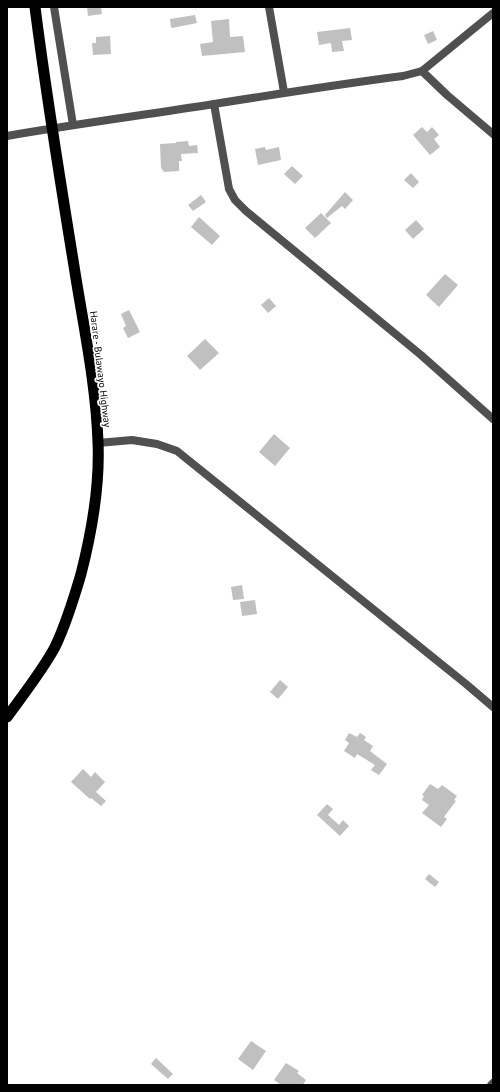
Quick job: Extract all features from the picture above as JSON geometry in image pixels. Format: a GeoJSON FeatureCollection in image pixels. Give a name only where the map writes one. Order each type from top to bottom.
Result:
{"type":"FeatureCollection","features":[{"type":"Feature","properties":{"kind":"highway","name":"Harare - Bulawayo Highway"},"geometry":{"type":"LineString","coordinates":[[7,717],[55,646],[73,602],[88,546],[95,510],[97,478],[98,443],[88,348],[52,128],[35,7]]}},
{"type":"Feature","properties":{"kind":"street"},"geometry":{"type":"LineString","coordinates":[[54,7],[73,124]]}},
{"type":"Feature","properties":{"kind":"street"},"geometry":{"type":"LineString","coordinates":[[269,7],[284,92]]}},
{"type":"Feature","properties":{"kind":"street"},"geometry":{"type":"LineString","coordinates":[[7,136],[73,124],[214,104],[284,92],[404,76],[422,71],[493,13]]}},
{"type":"Feature","properties":{"kind":"street"},"geometry":{"type":"LineString","coordinates":[[422,71],[447,95],[493,134]]}},
{"type":"Feature","properties":{"kind":"street"},"geometry":{"type":"LineString","coordinates":[[214,104],[229,189],[235,200],[246,211],[421,355],[493,419]]}},
{"type":"Feature","properties":{"kind":"street"},"geometry":{"type":"LineString","coordinates":[[98,443],[132,440],[157,444],[178,451],[493,707]]}},
{"type":"Feature","properties":{"kind":"building"},"geometry":{"type":"Polygon","coordinates":[[[87,7],[101,7],[102,14],[88,16],[87,7]]]}},
{"type":"Feature","properties":{"kind":"building"},"geometry":{"type":"Polygon","coordinates":[[[195,15],[197,23],[171,27],[170,19],[195,15]]]}},
{"type":"Feature","properties":{"kind":"building"},"geometry":{"type":"Polygon","coordinates":[[[229,19],[230,37],[243,36],[245,52],[202,56],[200,44],[213,42],[211,21],[229,19]]]}},
{"type":"Feature","properties":{"kind":"building"},"geometry":{"type":"Polygon","coordinates":[[[350,28],[352,40],[342,41],[344,51],[332,52],[331,43],[319,45],[317,32],[350,28]]]}},
{"type":"Feature","properties":{"kind":"building"},"geometry":{"type":"Polygon","coordinates":[[[433,31],[437,40],[428,44],[424,35],[433,31]]]}},
{"type":"Feature","properties":{"kind":"building"},"geometry":{"type":"Polygon","coordinates":[[[110,36],[111,54],[93,55],[92,43],[96,43],[96,37],[110,36]]]}},
{"type":"Feature","properties":{"kind":"building"},"geometry":{"type":"Polygon","coordinates":[[[422,127],[427,132],[432,127],[439,135],[434,139],[440,147],[430,155],[413,135],[422,127]]]}},
{"type":"Feature","properties":{"kind":"building"},"geometry":{"type":"Polygon","coordinates":[[[188,141],[189,146],[197,145],[198,153],[181,154],[182,161],[179,161],[179,171],[164,172],[161,168],[160,144],[188,141]]]}},
{"type":"Feature","properties":{"kind":"building"},"geometry":{"type":"Polygon","coordinates":[[[265,147],[266,150],[279,147],[281,160],[258,165],[255,149],[265,147]]]}},
{"type":"Feature","properties":{"kind":"building"},"geometry":{"type":"Polygon","coordinates":[[[292,166],[303,176],[295,184],[284,174],[292,166]]]}},
{"type":"Feature","properties":{"kind":"building"},"geometry":{"type":"Polygon","coordinates":[[[411,173],[419,182],[413,188],[404,180],[411,173]]]}},
{"type":"Feature","properties":{"kind":"building"},"geometry":{"type":"Polygon","coordinates":[[[345,192],[353,200],[345,209],[342,206],[327,218],[325,215],[345,192]]]}},
{"type":"Feature","properties":{"kind":"building"},"geometry":{"type":"Polygon","coordinates":[[[201,195],[206,202],[193,211],[188,205],[201,195]]]}},
{"type":"Feature","properties":{"kind":"building"},"geometry":{"type":"Polygon","coordinates":[[[321,213],[331,223],[315,238],[305,228],[321,213]]]}},
{"type":"Feature","properties":{"kind":"building"},"geometry":{"type":"Polygon","coordinates":[[[199,217],[220,236],[212,245],[191,227],[199,217]]]}},
{"type":"Feature","properties":{"kind":"building"},"geometry":{"type":"Polygon","coordinates":[[[416,220],[424,229],[413,239],[405,230],[416,220]]]}},
{"type":"Feature","properties":{"kind":"building"},"geometry":{"type":"Polygon","coordinates":[[[445,274],[458,285],[439,307],[426,295],[445,274]]]}},
{"type":"Feature","properties":{"kind":"building"},"geometry":{"type":"Polygon","coordinates":[[[269,298],[276,306],[268,313],[261,305],[269,298]]]}},
{"type":"Feature","properties":{"kind":"building"},"geometry":{"type":"Polygon","coordinates":[[[129,310],[140,332],[128,338],[123,328],[126,326],[121,314],[129,310]]]}},
{"type":"Feature","properties":{"kind":"building"},"geometry":{"type":"Polygon","coordinates":[[[205,339],[219,353],[200,370],[187,356],[205,339]]]}},
{"type":"Feature","properties":{"kind":"building"},"geometry":{"type":"Polygon","coordinates":[[[274,434],[290,448],[275,466],[259,452],[274,434]]]}},
{"type":"Feature","properties":{"kind":"building"},"geometry":{"type":"Polygon","coordinates":[[[242,585],[244,599],[233,600],[231,587],[242,585]]]}},
{"type":"Feature","properties":{"kind":"building"},"geometry":{"type":"Polygon","coordinates":[[[255,600],[257,614],[242,616],[240,602],[255,600]]]}},
{"type":"Feature","properties":{"kind":"building"},"geometry":{"type":"Polygon","coordinates":[[[280,680],[288,687],[278,699],[270,692],[280,680]]]}},
{"type":"Feature","properties":{"kind":"building"},"geometry":{"type":"Polygon","coordinates":[[[349,733],[357,737],[360,733],[366,737],[364,740],[373,746],[370,751],[387,764],[379,775],[371,770],[375,765],[357,754],[355,758],[344,751],[349,743],[345,740],[349,733]]]}},
{"type":"Feature","properties":{"kind":"building"},"geometry":{"type":"Polygon","coordinates":[[[83,769],[91,777],[95,772],[105,782],[96,792],[106,801],[101,806],[91,798],[90,799],[71,782],[83,769]]]}},
{"type":"Feature","properties":{"kind":"building"},"geometry":{"type":"Polygon","coordinates":[[[430,784],[438,789],[442,785],[457,796],[454,800],[456,801],[444,817],[447,819],[441,827],[422,813],[429,805],[422,800],[424,796],[422,795],[430,784]]]}},
{"type":"Feature","properties":{"kind":"building"},"geometry":{"type":"Polygon","coordinates":[[[327,804],[333,809],[328,815],[339,825],[343,820],[349,826],[340,836],[317,815],[327,804]]]}},
{"type":"Feature","properties":{"kind":"building"},"geometry":{"type":"Polygon","coordinates":[[[429,874],[439,882],[435,887],[425,879],[429,874]]]}},
{"type":"Feature","properties":{"kind":"building"},"geometry":{"type":"Polygon","coordinates":[[[251,1041],[266,1051],[253,1070],[238,1059],[251,1041]]]}},
{"type":"Feature","properties":{"kind":"building"},"geometry":{"type":"Polygon","coordinates":[[[156,1058],[173,1074],[168,1079],[151,1064],[156,1058]]]}},
{"type":"Feature","properties":{"kind":"building"},"geometry":{"type":"Polygon","coordinates":[[[286,1063],[299,1071],[297,1073],[306,1080],[303,1085],[281,1085],[274,1080],[286,1063]]]}}]}
